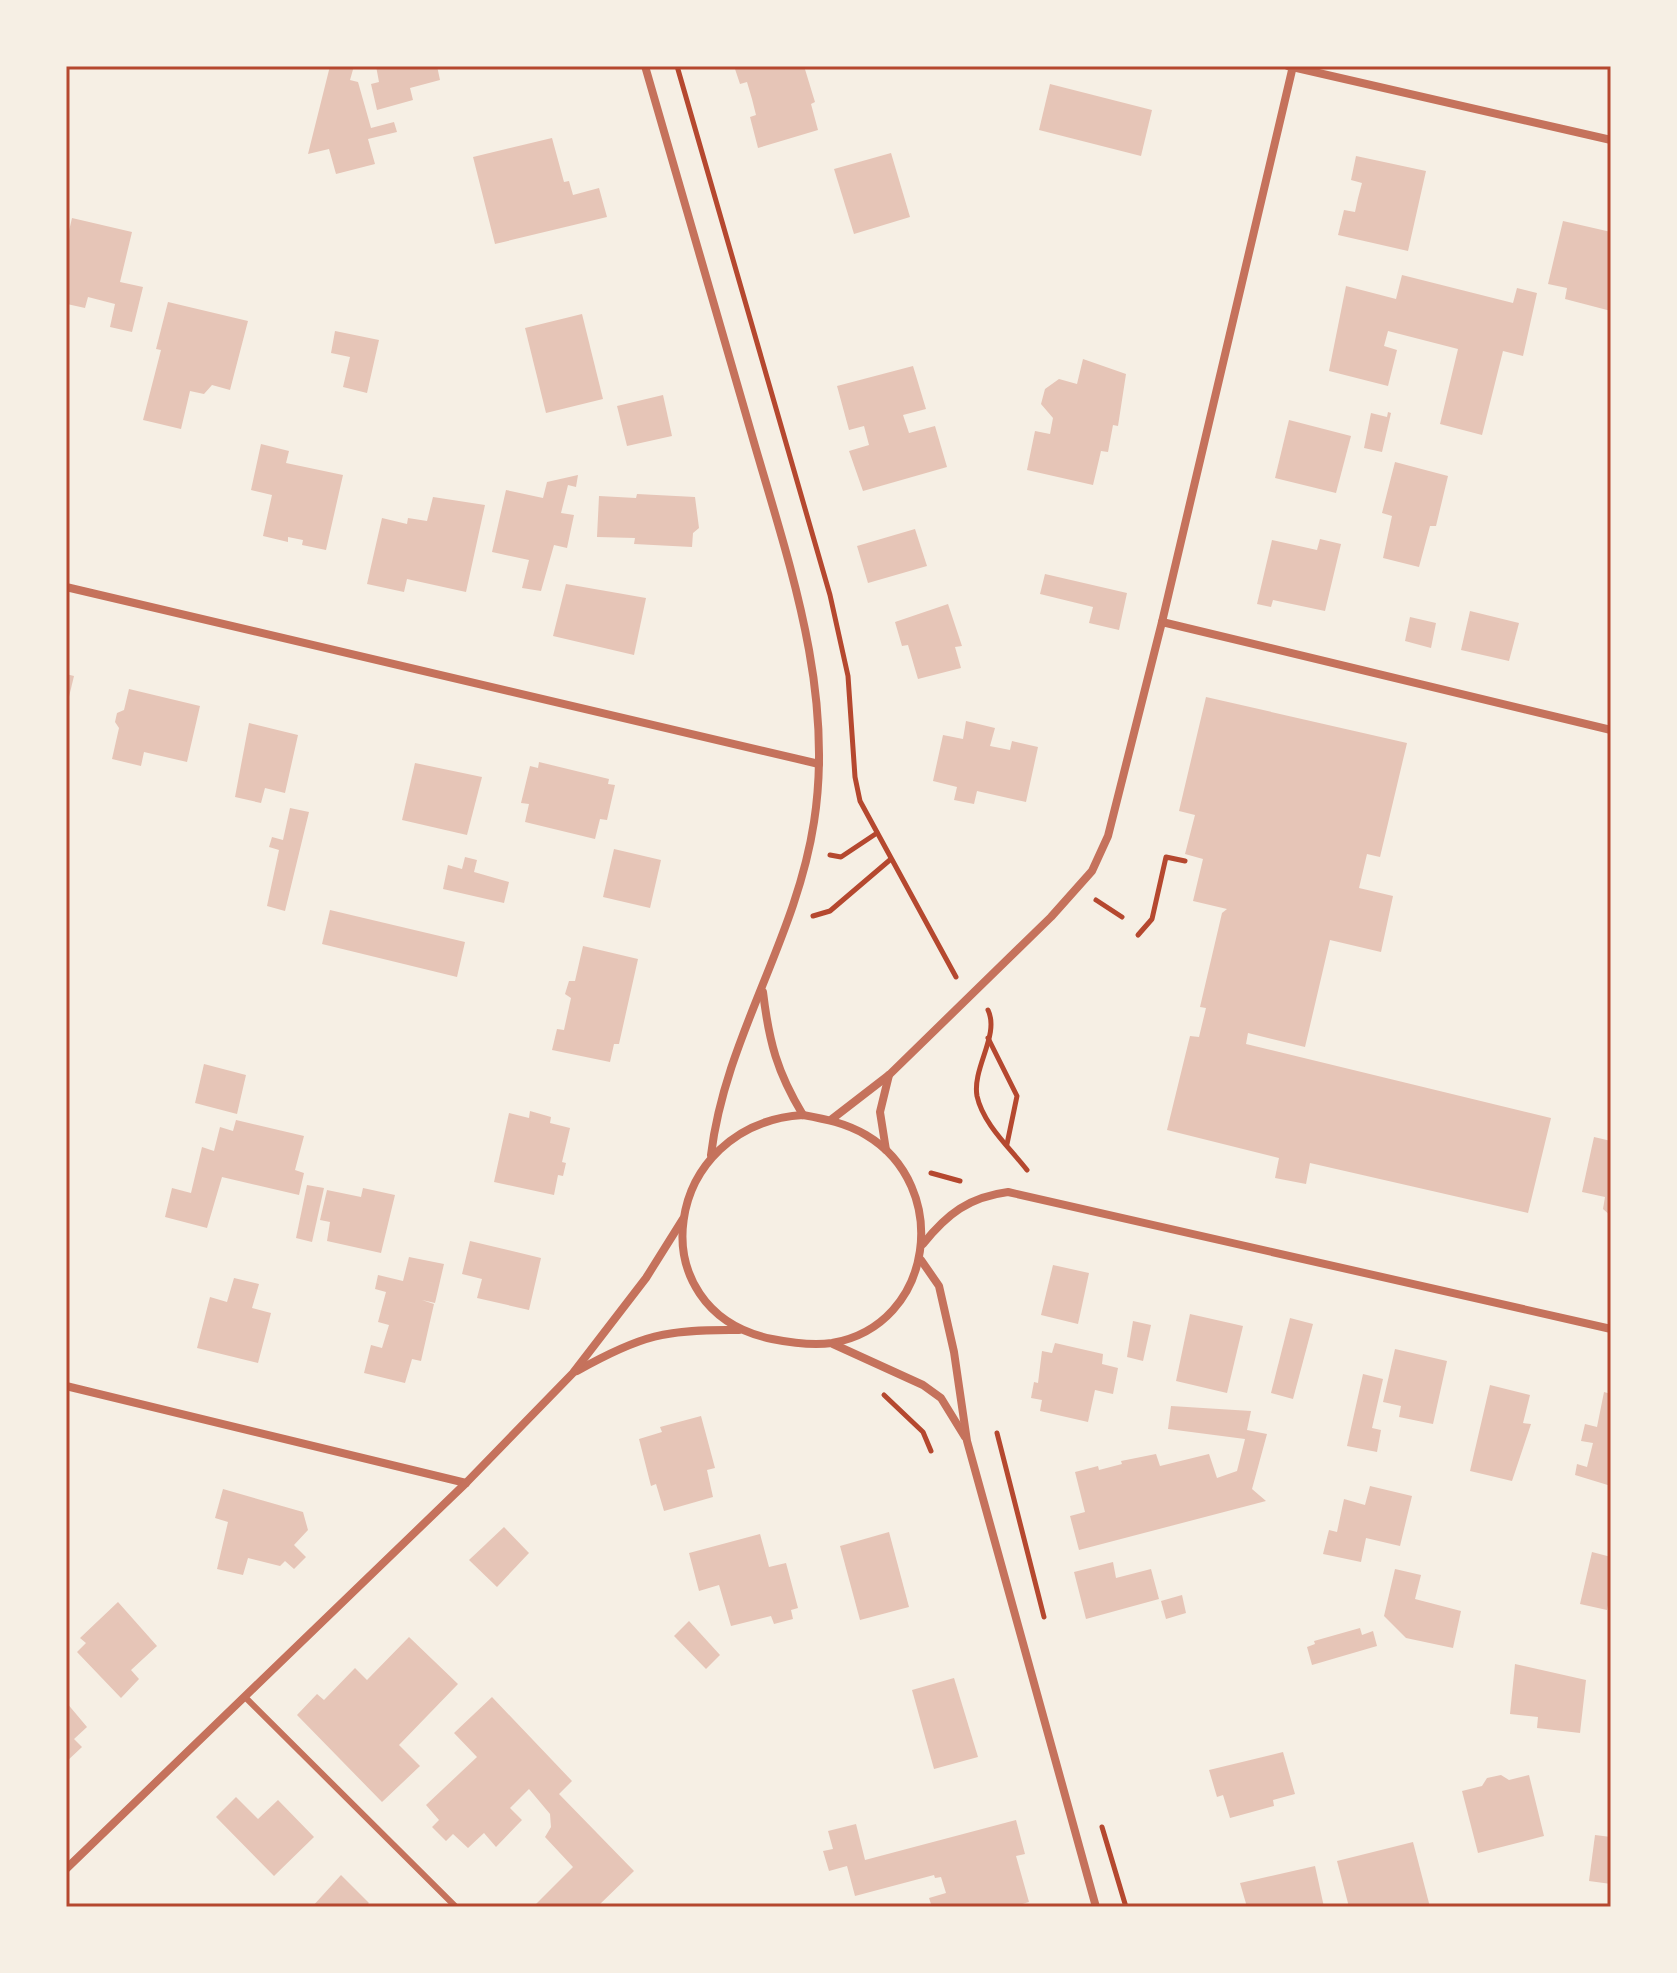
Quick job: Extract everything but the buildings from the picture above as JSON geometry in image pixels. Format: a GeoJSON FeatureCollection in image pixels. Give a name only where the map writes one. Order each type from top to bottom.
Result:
{"type":"FeatureCollection","features":[{"type":"Feature","properties":{"kind":"street"},"geometry":{"type":"LineString","coordinates":[[645,66],[804,622],[816,703],[819,764],[814,821],[794,912],[732,1060],[716,1116],[711,1155]]}},
{"type":"Feature","properties":{"kind":"street"},"geometry":{"type":"LineString","coordinates":[[832,1119],[889,1075],[1002,967],[1092,871],[1108,836],[1162,622],[1291,66],[1611,140]]}},
{"type":"Feature","properties":{"kind":"street"},"geometry":{"type":"LineString","coordinates":[[66,587],[819,764]]}},
{"type":"Feature","properties":{"kind":"street"},"geometry":{"type":"LineString","coordinates":[[1162,622],[1611,730]]}},
{"type":"Feature","properties":{"kind":"street"},"geometry":{"type":"LineString","coordinates":[[762,990],[770,1049],[783,1082],[803,1115]]}},
{"type":"Feature","properties":{"kind":"street"},"geometry":{"type":"LineString","coordinates":[[886,1151],[880,1112],[889,1075]]}},
{"type":"Feature","properties":{"kind":"street"},"geometry":{"type":"LineString","coordinates":[[573,1373],[644,1337],[675,1330],[740,1330],[785,1342],[832,1343],[855,1337],[889,1314],[912,1282],[921,1260],[923,1244],[918,1208],[906,1177],[886,1151],[866,1135],[832,1119],[803,1115],[754,1125],[711,1155],[693,1184],[683,1219],[683,1238],[693,1279],[703,1299],[740,1330]]}},
{"type":"Feature","properties":{"kind":"street"},"geometry":{"type":"LineString","coordinates":[[923,1244],[959,1206],[983,1195],[1008,1192],[1611,1329]]}},
{"type":"Feature","properties":{"kind":"street"},"geometry":{"type":"LineString","coordinates":[[66,1869],[466,1483],[573,1373],[646,1278],[683,1219]]}},
{"type":"Feature","properties":{"kind":"street"},"geometry":{"type":"LineString","coordinates":[[921,1260],[939,1286],[954,1352],[967,1441],[1096,1907]]}},
{"type":"Feature","properties":{"kind":"street"},"geometry":{"type":"LineString","coordinates":[[832,1343],[923,1385],[941,1398],[967,1441]]}},
{"type":"Feature","properties":{"kind":"street"},"geometry":{"type":"LineString","coordinates":[[66,1386],[466,1483]]}},
{"type":"Feature","properties":{"kind":"lane"},"geometry":{"type":"LineString","coordinates":[[245,1697],[456,1907]]}},
{"type":"Feature","properties":{"kind":"path"},"geometry":{"type":"LineString","coordinates":[[829,855],[841,857],[877,833]]}},
{"type":"Feature","properties":{"kind":"path"},"geometry":{"type":"LineString","coordinates":[[1138,935],[1152,919],[1166,857],[1185,861]]}},
{"type":"Feature","properties":{"kind":"path"},"geometry":{"type":"LineString","coordinates":[[794,912],[823,916],[891,859],[960,982]]}},
{"type":"Feature","properties":{"kind":"path"},"geometry":{"type":"LineString","coordinates":[[986,1007],[991,1013],[988,1037],[977,1074],[978,1099],[983,1112],[1027,1170]]}},
{"type":"Feature","properties":{"kind":"path"},"geometry":{"type":"LineString","coordinates":[[988,1037],[1017,1096],[1007,1145]]}},
{"type":"Feature","properties":{"kind":"path"},"geometry":{"type":"LineString","coordinates":[[895,1163],[1008,1192]]}},
{"type":"Feature","properties":{"kind":"path"},"geometry":{"type":"LineString","coordinates":[[903,1414],[923,1432],[931,1451]]}},
{"type":"Feature","properties":{"kind":"path"},"geometry":{"type":"LineString","coordinates":[[997,1433],[1047,1628]]}},
{"type":"Feature","properties":{"kind":"path"},"geometry":{"type":"LineString","coordinates":[[1100,1820],[1126,1907]]}}]}
